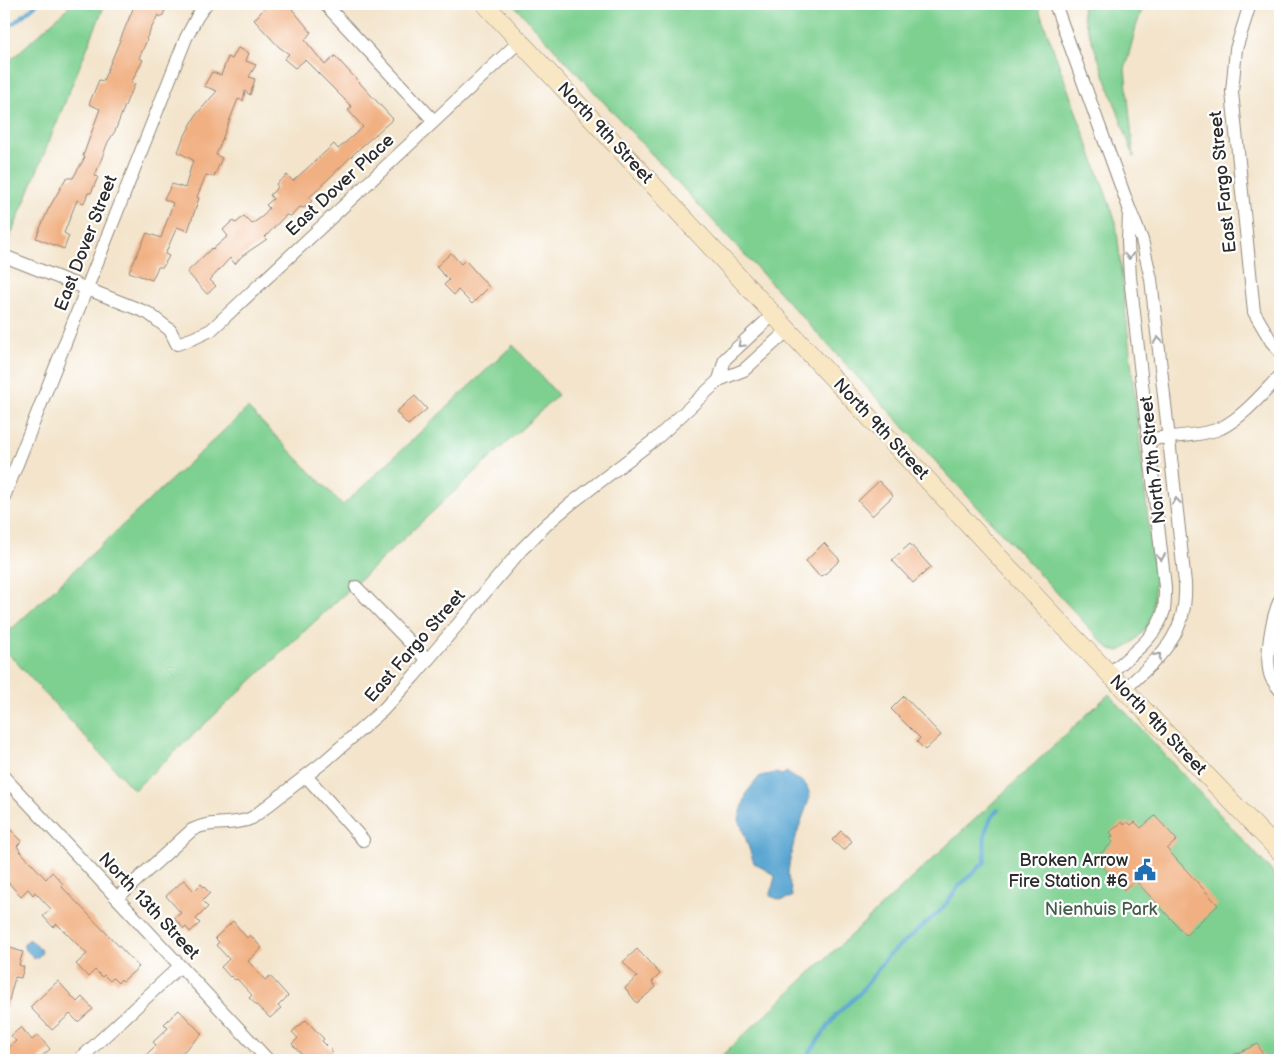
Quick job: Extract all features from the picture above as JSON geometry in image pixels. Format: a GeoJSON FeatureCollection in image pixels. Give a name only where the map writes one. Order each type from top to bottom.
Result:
{"type":"FeatureCollection","features":[{"type":"Feature","properties":{"kind":"main road","name":"North 9th Street"},"geometry":{"type":"LineString","coordinates":[[484,4],[1124,690],[1280,852]]}},
{"type":"Feature","properties":{"kind":"street","name":"East Dover Street"},"geometry":{"type":"LineString","coordinates":[[4,498],[186,38],[206,4]]}},
{"type":"Feature","properties":{"kind":"street"},"geometry":{"type":"LineString","coordinates":[[325,4],[434,121]]}},
{"type":"Feature","properties":{"kind":"street","name":"North 7th Street"},"geometry":{"type":"LineString","coordinates":[[1055,4],[1142,240],[1151,278],[1184,583],[1185,606],[1178,627],[1171,640],[1158,657],[1124,690]]}},
{"type":"Feature","properties":{"kind":"street","name":"East Fargo Street"},"geometry":{"type":"LineString","coordinates":[[1250,4],[1236,49],[1232,92],[1254,312],[1271,341],[1280,352]]}},
{"type":"Feature","properties":{"kind":"street","name":"East Dover Place"},"geometry":{"type":"LineString","coordinates":[[87,290],[148,313],[170,330],[177,344],[211,330],[520,42]]}},
{"type":"Feature","properties":{"kind":"street","name":"North 7th Street"},"geometry":{"type":"LineString","coordinates":[[1109,674],[1151,635],[1156,628],[1164,609],[1165,587],[1130,277],[1129,208]]}},
{"type":"Feature","properties":{"kind":"street"},"geometry":{"type":"LineString","coordinates":[[4,256],[87,290]]}},
{"type":"Feature","properties":{"kind":"street","name":"East Fargo Street"},"geometry":{"type":"LineString","coordinates":[[720,380],[725,359],[774,314]]}},
{"type":"Feature","properties":{"kind":"street","name":"East Fargo Street"},"geometry":{"type":"LineString","coordinates":[[116,898],[192,830],[206,824],[233,823],[252,818],[306,776],[378,715],[521,550],[538,533],[573,502],[657,438],[720,380],[744,370],[788,330]]}},
{"type":"Feature","properties":{"kind":"street"},"geometry":{"type":"LineString","coordinates":[[1148,439],[1198,434],[1221,428],[1242,413],[1280,376]]}},
{"type":"Feature","properties":{"kind":"street"},"geometry":{"type":"LineString","coordinates":[[356,587],[427,660]]}},
{"type":"Feature","properties":{"kind":"street"},"geometry":{"type":"LineString","coordinates":[[1280,600],[1271,625],[1269,657],[1271,677],[1280,690]]}},
{"type":"Feature","properties":{"kind":"street","name":"North 13th Street"},"geometry":{"type":"LineString","coordinates":[[4,776],[268,1060]]}},
{"type":"Feature","properties":{"kind":"street"},"geometry":{"type":"LineString","coordinates":[[306,776],[363,840]]}},
{"type":"Feature","properties":{"kind":"street"},"geometry":{"type":"LineString","coordinates":[[79,1060],[180,966]]}},
{"type":"Feature","properties":{"kind":"green space"},"geometry":{"type":"Polygon","coordinates":[[[72,4],[93,4],[103,9],[4,252],[4,66],[72,4]]]}},
{"type":"Feature","properties":{"kind":"green space"},"geometry":{"type":"Polygon","coordinates":[[[513,4],[1037,4],[1116,222],[1155,584],[1150,620],[1137,638],[1120,651],[1109,649],[513,4]]]}},
{"type":"Feature","properties":{"kind":"green space"},"geometry":{"type":"Polygon","coordinates":[[[1082,4],[1144,4],[1125,69],[1134,157],[1083,16],[1082,4]]]}},
{"type":"Feature","properties":{"kind":"green space"},"geometry":{"type":"Polygon","coordinates":[[[513,345],[558,395],[134,790],[4,649],[4,636],[248,408],[343,505],[513,345]]]}},
{"type":"Feature","properties":{"kind":"green space","name":"Nienhuis Park"},"geometry":{"type":"Polygon","coordinates":[[[1109,694],[1280,880],[1280,1060],[717,1060],[1109,694]]]}},
{"type":"Feature","properties":{"kind":"water"},"geometry":{"type":"Polygon","coordinates":[[[787,772],[790,776],[806,785],[810,797],[796,835],[789,864],[788,877],[792,897],[781,900],[770,896],[775,877],[754,863],[739,819],[747,792],[760,776],[776,773],[782,775],[787,772]]]}},
{"type":"Feature","properties":{"kind":"water"},"geometry":{"type":"Polygon","coordinates":[[[31,940],[42,951],[38,957],[34,958],[24,948],[24,944],[31,940]]]}},
{"type":"Feature","properties":{"kind":"building"},"geometry":{"type":"Polygon","coordinates":[[[135,4],[168,4],[162,17],[158,15],[146,39],[139,58],[143,60],[131,83],[135,84],[115,131],[108,142],[95,176],[98,177],[91,193],[88,193],[84,203],[77,200],[64,233],[69,236],[64,249],[36,238],[48,210],[66,178],[73,178],[85,157],[83,156],[100,109],[89,104],[99,80],[103,81],[135,4]]]}},
{"type":"Feature","properties":{"kind":"building"},"geometry":{"type":"Polygon","coordinates":[[[268,4],[288,4],[311,32],[305,40],[325,65],[335,56],[393,119],[361,147],[309,198],[312,201],[304,208],[300,207],[291,216],[286,215],[265,237],[267,239],[242,256],[235,264],[230,258],[210,280],[216,286],[207,294],[187,272],[212,248],[228,236],[223,230],[232,221],[236,223],[244,216],[252,224],[263,216],[269,208],[266,205],[273,199],[270,195],[278,187],[276,184],[287,175],[293,181],[334,144],[338,149],[363,127],[348,110],[352,107],[305,60],[295,68],[284,59],[289,54],[279,47],[254,20],[268,4]]]}},
{"type":"Feature","properties":{"kind":"building"},"geometry":{"type":"Polygon","coordinates":[[[238,48],[249,53],[246,61],[256,65],[249,77],[255,79],[250,95],[245,91],[243,101],[238,99],[216,155],[222,158],[214,177],[206,175],[197,197],[199,198],[188,231],[177,227],[165,254],[169,256],[163,267],[158,267],[152,280],[129,272],[147,233],[161,238],[173,203],[164,199],[172,184],[185,188],[193,160],[178,152],[196,115],[217,91],[204,86],[212,72],[221,75],[228,57],[232,59],[238,48]]]}},
{"type":"Feature","properties":{"kind":"building"},"geometry":{"type":"Polygon","coordinates":[[[451,253],[461,264],[465,260],[489,287],[472,304],[458,290],[454,295],[444,285],[449,280],[436,267],[451,253]]]}},
{"type":"Feature","properties":{"kind":"building"},"geometry":{"type":"Polygon","coordinates":[[[415,396],[427,409],[408,425],[396,412],[415,396]]]}},
{"type":"Feature","properties":{"kind":"building"},"geometry":{"type":"Polygon","coordinates":[[[879,481],[893,496],[872,516],[858,501],[879,481]]]}},
{"type":"Feature","properties":{"kind":"building"},"geometry":{"type":"Polygon","coordinates":[[[824,543],[840,560],[824,575],[819,576],[806,561],[824,543]]]}},
{"type":"Feature","properties":{"kind":"building"},"geometry":{"type":"Polygon","coordinates":[[[910,544],[931,567],[913,583],[892,560],[910,544]]]}},
{"type":"Feature","properties":{"kind":"building"},"geometry":{"type":"Polygon","coordinates":[[[904,696],[941,735],[925,750],[917,742],[920,738],[891,709],[904,696]]]}},
{"type":"Feature","properties":{"kind":"building","name":"Broken Arrow Fire Station #6"},"geometry":{"type":"Polygon","coordinates":[[[1155,816],[1177,840],[1167,849],[1218,905],[1186,935],[1135,880],[1124,890],[1095,859],[1113,842],[1110,839],[1113,836],[1110,832],[1122,822],[1124,825],[1128,822],[1131,825],[1135,822],[1141,828],[1155,816]]]}},
{"type":"Feature","properties":{"kind":"building"},"geometry":{"type":"Polygon","coordinates":[[[4,823],[22,841],[17,846],[20,851],[46,879],[52,872],[63,884],[61,886],[139,967],[123,981],[121,979],[118,983],[113,978],[110,981],[104,975],[102,977],[95,970],[88,977],[76,964],[87,954],[57,924],[53,927],[43,916],[51,909],[35,892],[33,895],[28,889],[21,896],[4,878],[4,823]]]}},
{"type":"Feature","properties":{"kind":"building"},"geometry":{"type":"Polygon","coordinates":[[[841,831],[852,841],[844,851],[832,840],[841,831]]]}},
{"type":"Feature","properties":{"kind":"building"},"geometry":{"type":"Polygon","coordinates":[[[184,880],[194,891],[201,884],[210,893],[202,901],[208,907],[196,919],[200,923],[190,932],[186,927],[184,929],[174,918],[181,913],[166,896],[184,880]]]}},
{"type":"Feature","properties":{"kind":"building"},"geometry":{"type":"Polygon","coordinates":[[[233,921],[247,938],[250,935],[262,948],[248,961],[265,980],[270,976],[288,996],[278,1006],[281,1008],[270,1018],[249,998],[252,995],[237,979],[235,980],[230,977],[221,967],[229,959],[216,945],[219,942],[215,938],[233,921]]]}},
{"type":"Feature","properties":{"kind":"building"},"geometry":{"type":"Polygon","coordinates":[[[4,946],[23,952],[19,965],[24,967],[21,978],[15,977],[7,1008],[4,1007],[4,946]]]}},
{"type":"Feature","properties":{"kind":"building"},"geometry":{"type":"Polygon","coordinates":[[[637,949],[660,974],[652,982],[656,987],[637,1003],[625,988],[637,977],[623,962],[637,949]]]}},
{"type":"Feature","properties":{"kind":"building"},"geometry":{"type":"Polygon","coordinates":[[[58,981],[77,1002],[82,997],[93,1009],[78,1022],[70,1014],[52,1030],[30,1007],[58,981]]]}},
{"type":"Feature","properties":{"kind":"building"},"geometry":{"type":"Polygon","coordinates":[[[179,1010],[202,1034],[181,1054],[186,1060],[141,1060],[156,1045],[153,1042],[168,1028],[164,1024],[179,1010]]]}},
{"type":"Feature","properties":{"kind":"building"},"geometry":{"type":"Polygon","coordinates":[[[306,1020],[324,1039],[322,1041],[333,1052],[324,1060],[307,1060],[292,1044],[298,1038],[292,1032],[306,1020]]]}},
{"type":"Feature","properties":{"kind":"building"},"geometry":{"type":"Polygon","coordinates":[[[21,1027],[32,1040],[38,1035],[50,1049],[38,1060],[4,1060],[4,1052],[16,1041],[11,1036],[21,1027]]]}},
{"type":"Feature","properties":{"kind":"building"},"geometry":{"type":"Polygon","coordinates":[[[1258,1044],[1265,1060],[1222,1060],[1258,1044]]]}},
{"type":"Feature","properties":{"kind":"waterway"},"geometry":{"type":"LineString","coordinates":[[4,31],[37,4]]}},
{"type":"Feature","properties":{"kind":"waterway"},"geometry":{"type":"LineString","coordinates":[[801,1060],[807,1056],[836,1015],[860,993],[888,956],[941,910],[960,885],[985,862],[985,834],[989,822],[998,809]]}},
{"type":"Feature","properties":{"kind":"place","name":"Broken Arrow Fire Station #6"},"geometry":{"type":"Point","coordinates":[1145,870]}}]}
